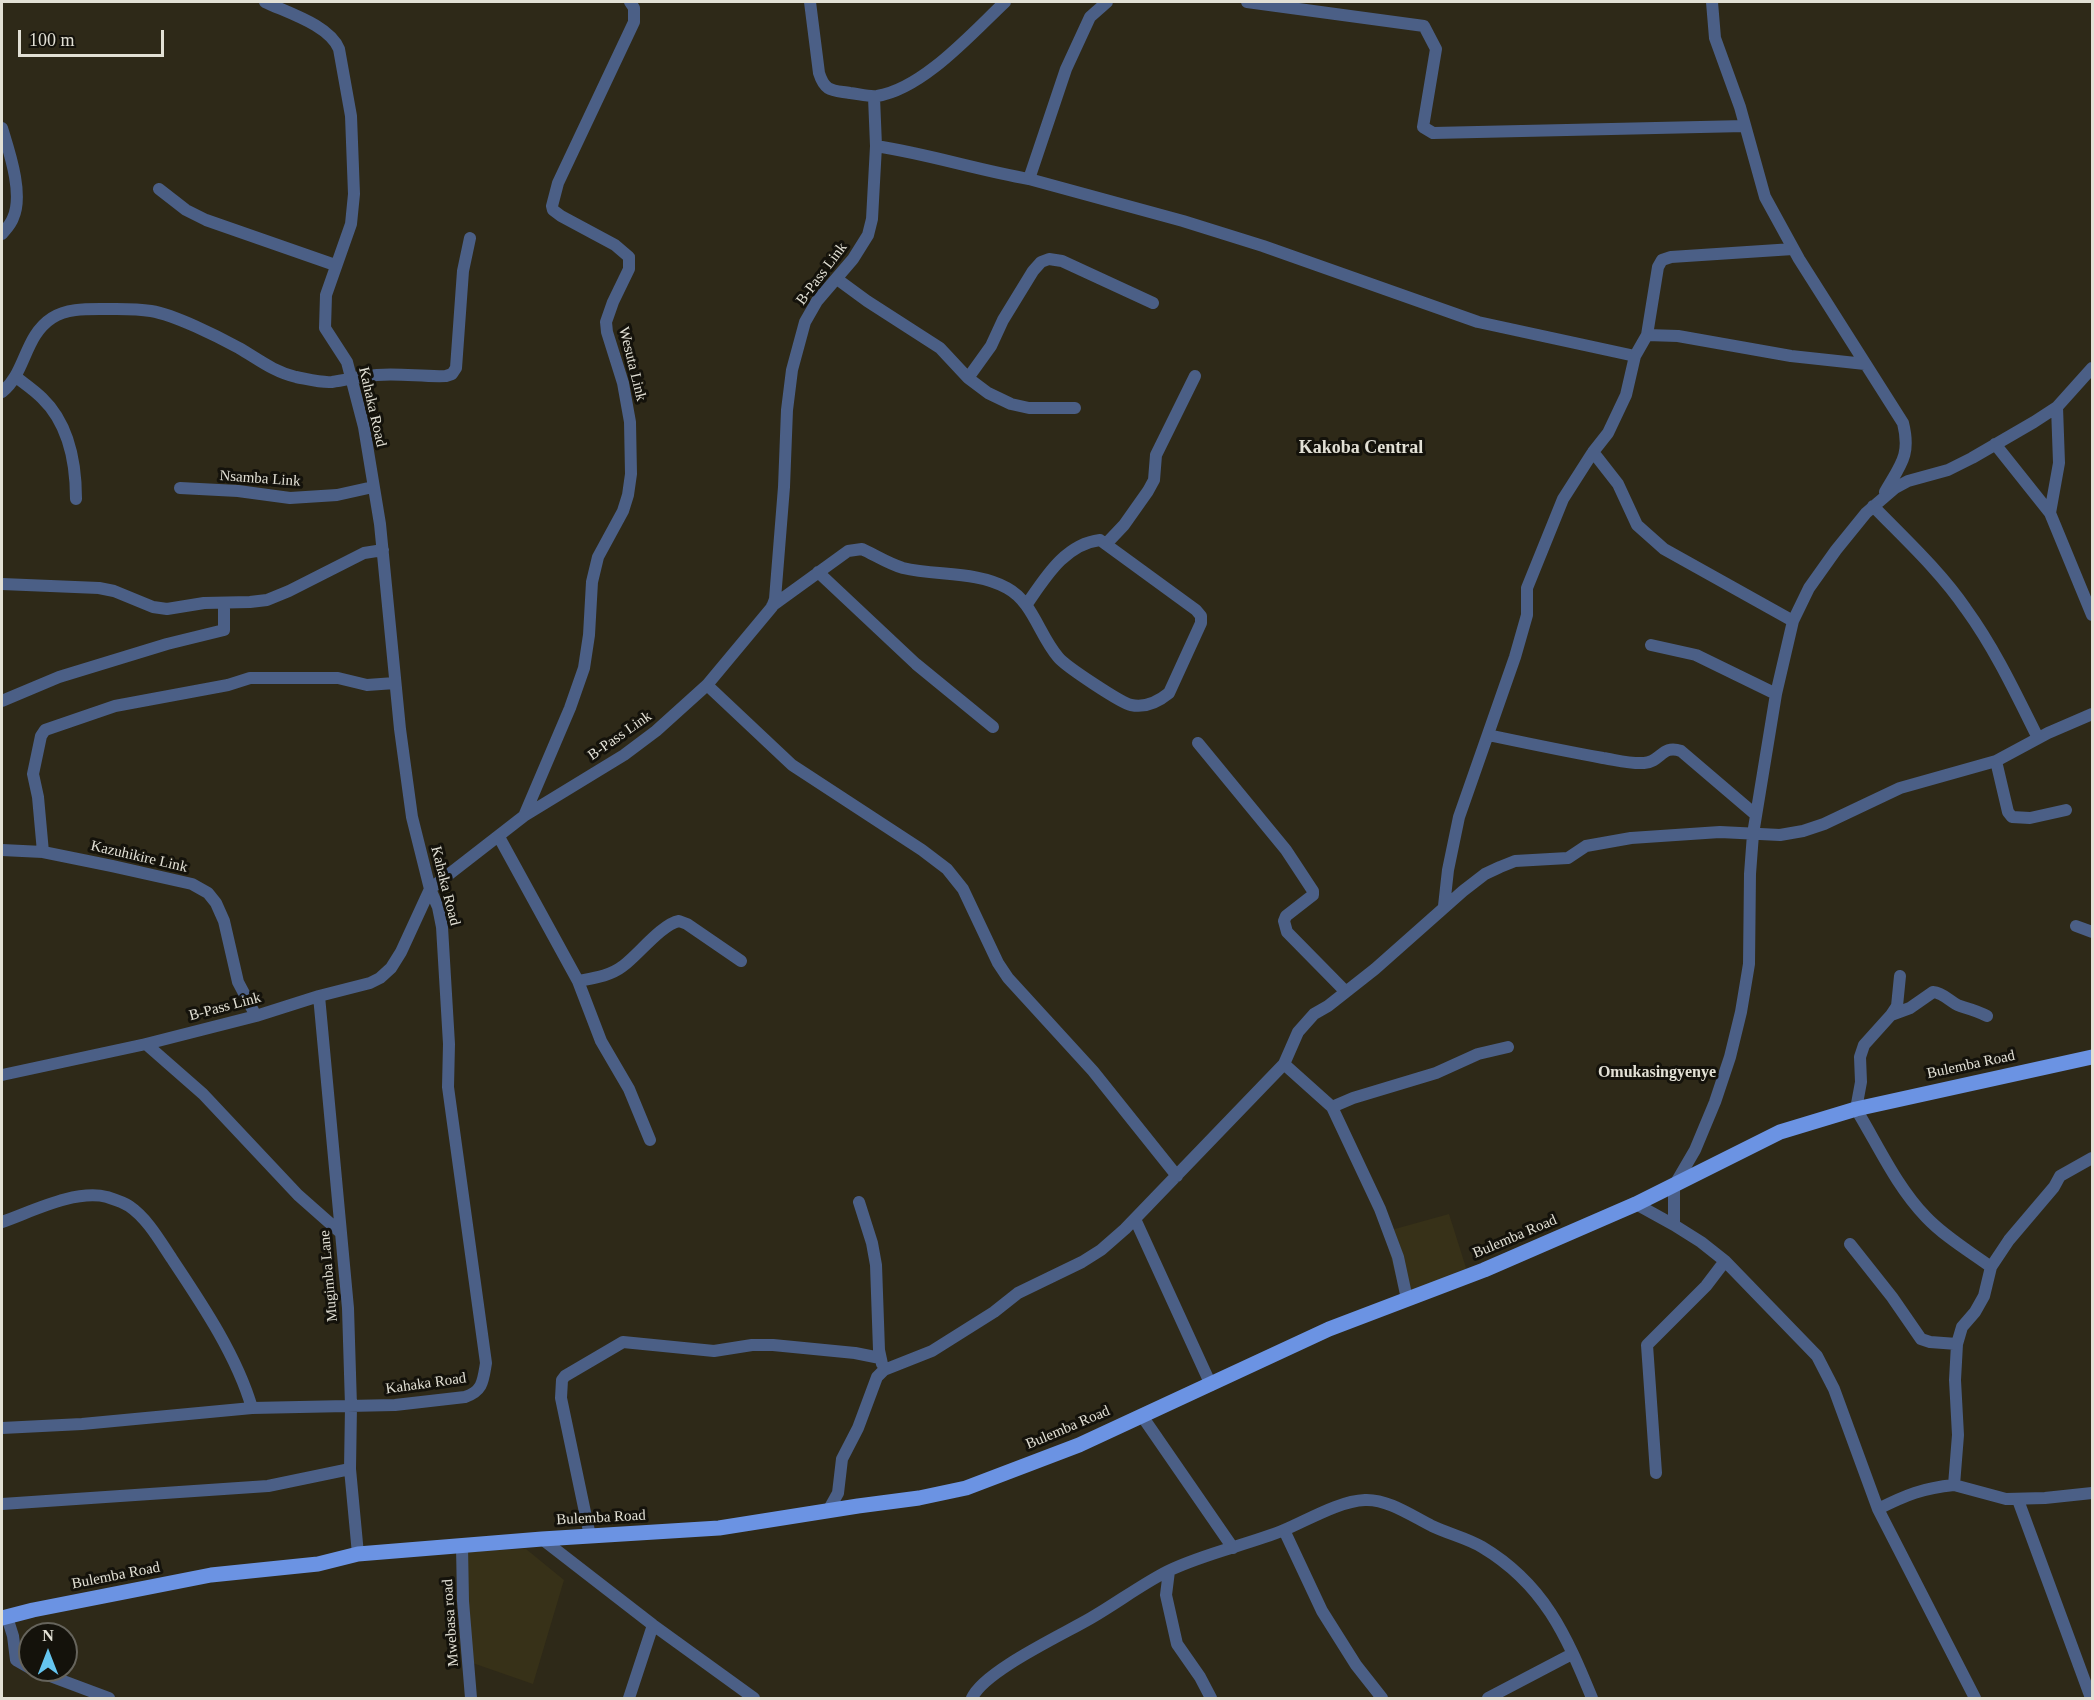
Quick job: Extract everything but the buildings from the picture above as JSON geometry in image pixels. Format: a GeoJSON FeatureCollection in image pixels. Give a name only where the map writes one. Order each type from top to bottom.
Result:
{"type":"FeatureCollection","features":[{"type":"Feature","properties":{"kind":"main road","name":"Bulemba Road"},"geometry":{"type":"LineString","coordinates":[[4,1618],[33,1610],[211,1575],[318,1564],[358,1554],[719,1528],[919,1498],[966,1488],[1079,1445],[1329,1329],[1484,1270],[1636,1204],[1780,1132],[1856,1109],[2092,1057]]}},
{"type":"Feature","properties":{"kind":"street","name":"Kahaka Road"},"geometry":{"type":"LineString","coordinates":[[2,1428],[82,1424],[252,1408],[395,1405],[465,1397],[475,1393],[483,1383],[486,1364],[448,1087],[449,1044],[442,927],[412,817],[395,683],[383,550],[364,427],[347,362],[325,328],[326,295],[351,224],[354,174],[351,116],[339,49],[335,39],[322,29],[265,2]]}},
{"type":"Feature","properties":{"kind":"street","name":"Wesuta Link"},"geometry":{"type":"LineString","coordinates":[[524,816],[570,708],[584,668],[589,635],[592,582],[598,557],[623,511],[631,474],[630,422],[623,383],[606,322],[629,269],[629,257],[615,244],[561,216],[553,210],[552,206],[558,183],[634,22],[634,8],[630,2]]}},
{"type":"Feature","properties":{"kind":"street"},"geometry":{"type":"LineString","coordinates":[[810,2],[822,83],[826,88],[833,90],[874,96],[898,88],[936,66],[1005,2]]}},
{"type":"Feature","properties":{"kind":"street"},"geometry":{"type":"LineString","coordinates":[[1029,179],[1066,69],[1090,17],[1107,2]]}},
{"type":"Feature","properties":{"kind":"street"},"geometry":{"type":"LineString","coordinates":[[1247,2],[1424,26],[1436,49],[1424,127],[1433,133],[1745,126]]}},
{"type":"Feature","properties":{"kind":"street"},"geometry":{"type":"LineString","coordinates":[[1712,2],[1715,38],[1740,107],[1765,197],[1793,249],[1903,423],[1906,435],[1906,455],[1877,503]]}},
{"type":"Feature","properties":{"kind":"street","name":"B-Pass Link"},"geometry":{"type":"LineString","coordinates":[[2,1075],[146,1044],[256,1016],[370,983],[380,978],[391,968],[401,952],[430,889],[524,816],[624,754],[656,731],[707,685],[772,607],[777,585],[787,410],[792,370],[805,322],[818,301],[853,259],[868,235],[872,219],[876,146],[874,96]]}},
{"type":"Feature","properties":{"kind":"street"},"geometry":{"type":"LineString","coordinates":[[2,128],[15,179],[16,199],[12,221],[2,234]]}},
{"type":"Feature","properties":{"kind":"street"},"geometry":{"type":"LineString","coordinates":[[876,146],[933,156],[1029,179],[1183,221],[1263,246],[1478,322],[1635,356]]}},
{"type":"Feature","properties":{"kind":"street"},"geometry":{"type":"LineString","coordinates":[[159,189],[186,210],[206,220],[335,265]]}},
{"type":"Feature","properties":{"kind":"street"},"geometry":{"type":"LineString","coordinates":[[2,392],[16,377],[33,338],[41,326],[53,317],[75,310],[138,309],[162,314],[234,346],[282,373],[331,382],[377,375],[446,376],[452,374],[456,368],[464,271],[470,238]]}},
{"type":"Feature","properties":{"kind":"street"},"geometry":{"type":"LineString","coordinates":[[1444,906],[1448,870],[1459,817],[1515,657],[1527,615],[1527,588],[1533,570],[1563,499],[1608,433],[1626,396],[1635,356],[1647,335],[1658,267],[1662,260],[1671,257],[1793,249]]}},
{"type":"Feature","properties":{"kind":"street"},"geometry":{"type":"LineString","coordinates":[[968,378],[991,346],[1020,291],[1041,262],[1049,259],[1062,261],[1153,303]]}},
{"type":"Feature","properties":{"kind":"street"},"geometry":{"type":"LineString","coordinates":[[837,279],[940,348],[968,378],[988,393],[1011,404],[1029,408],[1075,408]]}},
{"type":"Feature","properties":{"kind":"street"},"geometry":{"type":"LineString","coordinates":[[1647,335],[1677,336],[1791,356],[1864,364]]}},
{"type":"Feature","properties":{"kind":"street"},"geometry":{"type":"LineString","coordinates":[[1674,1225],[1674,1186],[1695,1150],[1715,1102],[1730,1057],[1741,1012],[1749,964],[1750,874],[1756,815],[1776,694],[1793,621],[1809,588],[1866,513],[1900,484],[1948,470],[2057,407],[2092,368]]}},
{"type":"Feature","properties":{"kind":"street"},"geometry":{"type":"LineString","coordinates":[[1106,544],[1124,525],[1154,480],[1156,455],[1194,376]]}},
{"type":"Feature","properties":{"kind":"street"},"geometry":{"type":"LineString","coordinates":[[16,377],[51,408],[66,435],[74,461],[76,499]]}},
{"type":"Feature","properties":{"kind":"street"},"geometry":{"type":"LineString","coordinates":[[2050,513],[2059,463],[2057,407]]}},
{"type":"Feature","properties":{"kind":"street"},"geometry":{"type":"LineString","coordinates":[[1995,444],[2050,513],[2092,615]]}},
{"type":"Feature","properties":{"kind":"street"},"geometry":{"type":"LineString","coordinates":[[1593,452],[1618,484],[1637,525],[1664,549],[1793,621]]}},
{"type":"Feature","properties":{"kind":"street","name":"Nsamba Link"},"geometry":{"type":"LineString","coordinates":[[180,488],[238,491],[290,498],[337,495],[373,488]]}},
{"type":"Feature","properties":{"kind":"street"},"geometry":{"type":"LineString","coordinates":[[1877,503],[1965,608],[1995,654],[2038,738]]}},
{"type":"Feature","properties":{"kind":"street"},"geometry":{"type":"LineString","coordinates":[[772,607],[848,551],[861,549],[906,568],[996,583],[1019,596],[1027,604],[1050,648],[1060,660],[1129,705],[1148,705],[1169,693],[1201,616],[1100,540],[1074,550],[1055,565],[1027,604]]}},
{"type":"Feature","properties":{"kind":"street"},"geometry":{"type":"LineString","coordinates":[[2,584],[99,588],[114,591],[153,607],[167,609],[204,603],[267,600],[364,553],[383,550]]}},
{"type":"Feature","properties":{"kind":"street"},"geometry":{"type":"LineString","coordinates":[[818,572],[916,664],[993,727]]}},
{"type":"Feature","properties":{"kind":"street"},"geometry":{"type":"LineString","coordinates":[[2,700],[59,677],[167,644],[224,630],[224,603]]}},
{"type":"Feature","properties":{"kind":"street"},"geometry":{"type":"LineString","coordinates":[[1651,645],[1696,655],[1776,694]]}},
{"type":"Feature","properties":{"kind":"street"},"geometry":{"type":"LineString","coordinates":[[43,852],[38,797],[33,774],[41,736],[45,730],[115,706],[228,686],[250,678],[338,678],[367,685],[395,683]]}},
{"type":"Feature","properties":{"kind":"street"},"geometry":{"type":"LineString","coordinates":[[707,685],[792,765],[922,850],[947,869],[963,889],[998,963],[1008,978],[1093,1071],[1177,1176]]}},
{"type":"Feature","properties":{"kind":"street"},"geometry":{"type":"LineString","coordinates":[[828,1510],[838,1493],[842,1459],[846,1449],[858,1428],[877,1377],[884,1370],[932,1351],[994,1312],[1018,1293],[1082,1263],[1101,1250],[1135,1219],[1284,1064],[1298,1032],[1314,1014],[1346,992],[1427,924],[1444,906],[1485,874],[1515,861],[1568,858],[1586,846],[1631,838],[1720,832],[1780,835],[1803,831],[1824,824],[1899,789],[1996,761],[2068,723],[2092,714]]}},
{"type":"Feature","properties":{"kind":"street"},"geometry":{"type":"LineString","coordinates":[[1488,735],[1586,755],[1636,762],[1652,761],[1673,748],[1681,751],[1756,815]]}},
{"type":"Feature","properties":{"kind":"street"},"geometry":{"type":"LineString","coordinates":[[1198,743],[1286,850],[1313,891],[1313,895],[1286,916],[1284,926],[1287,932],[1346,992]]}},
{"type":"Feature","properties":{"kind":"street"},"geometry":{"type":"LineString","coordinates":[[1996,761],[2008,812],[2012,817],[2030,818],[2066,810]]}},
{"type":"Feature","properties":{"kind":"street"},"geometry":{"type":"LineString","coordinates":[[499,837],[578,981],[601,1041],[628,1089],[650,1140]]}},
{"type":"Feature","properties":{"kind":"street","name":"Kazuhikire Link"},"geometry":{"type":"LineString","coordinates":[[2,850],[43,852],[192,884],[208,893],[216,903],[224,921],[238,982],[256,1016]]}},
{"type":"Feature","properties":{"kind":"street"},"geometry":{"type":"LineString","coordinates":[[578,981],[604,976],[622,966],[668,926],[679,921],[687,924],[741,962]]}},
{"type":"Feature","properties":{"kind":"street"},"geometry":{"type":"LineString","coordinates":[[2076,926],[2092,932]]}},
{"type":"Feature","properties":{"kind":"street"},"geometry":{"type":"LineString","coordinates":[[1900,976],[1897,1006],[1892,1015],[1864,1045],[1860,1057],[1861,1082],[1856,1109],[1894,1177],[1924,1216],[1943,1234],[1991,1267]]}},
{"type":"Feature","properties":{"kind":"street"},"geometry":{"type":"LineString","coordinates":[[1892,1015],[1910,1008],[1933,992],[1987,1016]]}},
{"type":"Feature","properties":{"kind":"street","name":"Mugimba Lane"},"geometry":{"type":"LineString","coordinates":[[320,996],[348,1308],[350,1469],[358,1554]]}},
{"type":"Feature","properties":{"kind":"street"},"geometry":{"type":"LineString","coordinates":[[146,1044],[203,1094],[298,1195],[341,1233]]}},
{"type":"Feature","properties":{"kind":"street"},"geometry":{"type":"LineString","coordinates":[[1332,1107],[1353,1098],[1436,1073],[1478,1054],[1508,1047]]}},
{"type":"Feature","properties":{"kind":"street"},"geometry":{"type":"LineString","coordinates":[[1284,1064],[1332,1107],[1380,1209],[1398,1257],[1407,1299]]}},
{"type":"Feature","properties":{"kind":"street"},"geometry":{"type":"LineString","coordinates":[[1954,1485],[1958,1435],[1955,1380],[1957,1344],[1962,1328],[1984,1296],[1991,1267],[2009,1240],[2054,1187],[2060,1176],[2092,1158]]}},
{"type":"Feature","properties":{"kind":"street"},"geometry":{"type":"LineString","coordinates":[[2,1222],[58,1202],[83,1196],[106,1197],[128,1205],[152,1230],[200,1301],[245,1385],[252,1408]]}},
{"type":"Feature","properties":{"kind":"street"},"geometry":{"type":"LineString","coordinates":[[859,1202],[872,1243],[876,1265],[880,1358],[884,1370]]}},
{"type":"Feature","properties":{"kind":"street"},"geometry":{"type":"LineString","coordinates":[[1636,1204],[1701,1242],[1725,1261],[1818,1356],[1834,1389],[1878,1509],[1975,1698]]}},
{"type":"Feature","properties":{"kind":"street"},"geometry":{"type":"LineString","coordinates":[[1135,1219],[1210,1385]]}},
{"type":"Feature","properties":{"kind":"street"},"geometry":{"type":"LineString","coordinates":[[1850,1244],[1892,1297],[1921,1339],[1957,1344]]}},
{"type":"Feature","properties":{"kind":"street"},"geometry":{"type":"LineString","coordinates":[[1656,1473],[1647,1345],[1706,1286],[1725,1261]]}},
{"type":"Feature","properties":{"kind":"street"},"geometry":{"type":"LineString","coordinates":[[590,1536],[561,1398],[561,1380],[565,1376],[622,1342],[714,1351],[774,1345],[855,1353],[880,1358]]}},
{"type":"Feature","properties":{"kind":"street"},"geometry":{"type":"LineString","coordinates":[[1142,1416],[1233,1548]]}},
{"type":"Feature","properties":{"kind":"street"},"geometry":{"type":"LineString","coordinates":[[2,1504],[268,1486],[350,1469]]}},
{"type":"Feature","properties":{"kind":"street"},"geometry":{"type":"LineString","coordinates":[[1878,1509],[1915,1492],[1931,1487],[1954,1485],[1996,1498],[2018,1500],[2092,1493]]}},
{"type":"Feature","properties":{"kind":"street"},"geometry":{"type":"LineString","coordinates":[[2018,1500],[2091,1698]]}},
{"type":"Feature","properties":{"kind":"street"},"geometry":{"type":"LineString","coordinates":[[972,1698],[978,1687],[994,1673],[1169,1571],[1284,1530],[1345,1504],[1377,1501],[1398,1508],[1436,1528],[1480,1546],[1515,1569],[1544,1601],[1592,1698]]}},
{"type":"Feature","properties":{"kind":"street"},"geometry":{"type":"LineString","coordinates":[[1284,1530],[1322,1611],[1356,1665],[1382,1698]]}},
{"type":"Feature","properties":{"kind":"street"},"geometry":{"type":"LineString","coordinates":[[542,1539],[653,1625],[754,1698]]}},
{"type":"Feature","properties":{"kind":"street","name":"Mwebasa road"},"geometry":{"type":"LineString","coordinates":[[462,1546],[463,1601],[471,1698]]}},
{"type":"Feature","properties":{"kind":"street"},"geometry":{"type":"LineString","coordinates":[[1169,1571],[1166,1595],[1177,1644],[1200,1677],[1211,1698]]}},
{"type":"Feature","properties":{"kind":"street"},"geometry":{"type":"LineString","coordinates":[[4,1618],[13,1636],[18,1661]]}},
{"type":"Feature","properties":{"kind":"street"},"geometry":{"type":"LineString","coordinates":[[629,1698],[653,1625]]}},
{"type":"Feature","properties":{"kind":"street"},"geometry":{"type":"LineString","coordinates":[[1488,1698],[1572,1654]]}},
{"type":"Feature","properties":{"kind":"street"},"geometry":{"type":"LineString","coordinates":[[67,1682],[109,1698]]}},
{"type":"Feature","properties":{"kind":"shaded area"},"geometry":{"type":"Polygon","coordinates":[[[1449,1214],[1467,1271],[1402,1299],[1384,1232],[1449,1214]]]}},
{"type":"Feature","properties":{"kind":"shaded area"},"geometry":{"type":"Polygon","coordinates":[[[526,1549],[564,1580],[533,1684],[464,1660],[456,1552],[526,1549]]]}},
{"type":"Feature","properties":{"kind":"district","name":"Kakoba Central"},"geometry":{"type":"Point","coordinates":[1361,448]}},
{"type":"Feature","properties":{"kind":"district","name":"Omukasingyenye"},"geometry":{"type":"Point","coordinates":[1657,1073]}}]}
